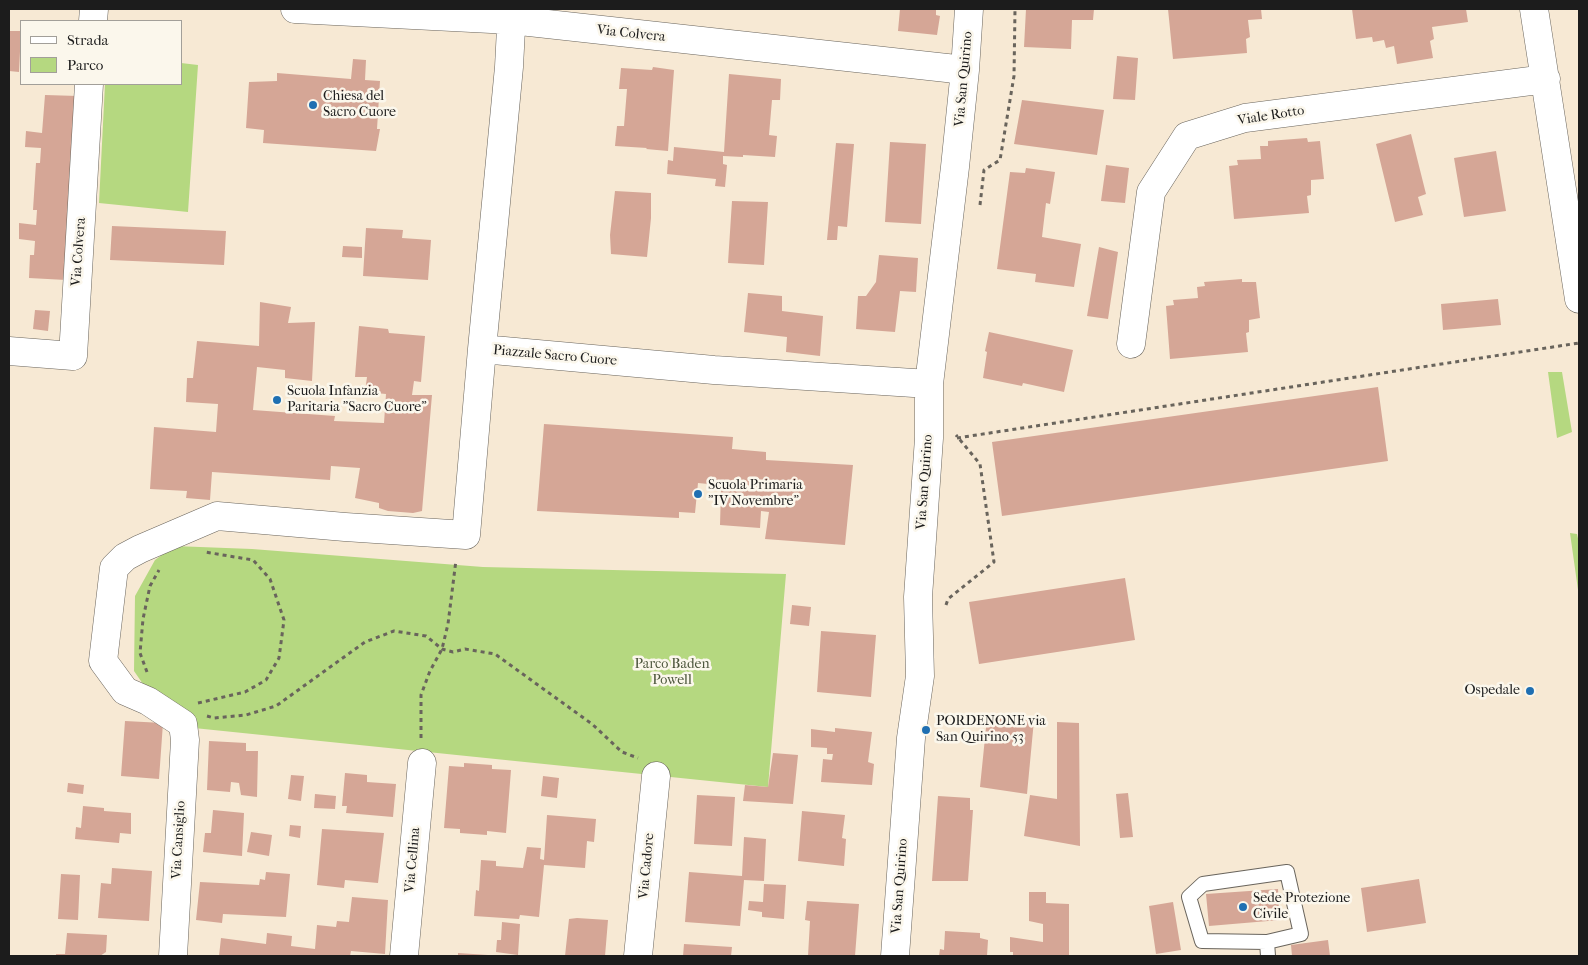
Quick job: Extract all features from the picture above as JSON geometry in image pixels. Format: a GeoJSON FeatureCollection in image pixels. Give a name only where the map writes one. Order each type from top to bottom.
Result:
{"type":"FeatureCollection","features":[{"type":"Feature","properties":{"kind":"street","name":"Via Colvera"},"geometry":{"type":"LineString","coordinates":[[295,9],[512,15],[966,70]]}},
{"type":"Feature","properties":{"kind":"street","name":"Via San Quirino"},"geometry":{"type":"LineString","coordinates":[[895,956],[911,738],[920,676],[918,597],[941,435],[929,384],[966,70],[970,9]]}},
{"type":"Feature","properties":{"kind":"street"},"geometry":{"type":"LineString","coordinates":[[1534,9],[1579,299]]}},
{"type":"Feature","properties":{"kind":"street","name":"Piazzale Sacro Cuore"},"geometry":{"type":"LineString","coordinates":[[512,15],[482,350],[714,370],[929,384]]}},
{"type":"Feature","properties":{"kind":"street","name":"Viale Rotto"},"geometry":{"type":"LineString","coordinates":[[1131,344],[1150,192],[1187,136],[1245,118],[1546,79]]}},
{"type":"Feature","properties":{"kind":"street","name":"Via Colvera"},"geometry":{"type":"LineString","coordinates":[[9,351],[73,356],[89,85]]}},
{"type":"Feature","properties":{"kind":"street"},"geometry":{"type":"LineString","coordinates":[[192,714],[148,701],[125,691],[103,661],[114,568],[125,557],[217,516],[466,535],[482,350]]}},
{"type":"Feature","properties":{"kind":"street","name":"Via Cansiglio"},"geometry":{"type":"LineString","coordinates":[[173,956],[185,740],[192,714]]}},
{"type":"Feature","properties":{"kind":"street","name":"Via Cellina"},"geometry":{"type":"LineString","coordinates":[[404,956],[422,763]]}},
{"type":"Feature","properties":{"kind":"street","name":"Via Cadore"},"geometry":{"type":"LineString","coordinates":[[638,956],[656,776]]}},
{"type":"Feature","properties":{"kind":"lane"},"geometry":{"type":"LineString","coordinates":[[1287,872],[1300,934],[1267,942],[1202,941],[1189,897],[1203,884],[1287,872]]}},
{"type":"Feature","properties":{"kind":"lane"},"geometry":{"type":"LineString","coordinates":[[1267,942],[1268,956]]}},
{"type":"Feature","properties":{"kind":"path"},"geometry":{"type":"LineString","coordinates":[[979,208],[984,170],[1000,160],[1014,76],[1015,9]]}},
{"type":"Feature","properties":{"kind":"path"},"geometry":{"type":"LineString","coordinates":[[941,435],[948,440],[1579,343]]}},
{"type":"Feature","properties":{"kind":"path"},"geometry":{"type":"LineString","coordinates":[[941,435],[958,438],[980,464],[994,562],[948,599],[945,607]]}},
{"type":"Feature","properties":{"kind":"path"},"geometry":{"type":"LineString","coordinates":[[422,763],[421,695],[430,670],[442,648],[448,624],[460,534]]}},
{"type":"Feature","properties":{"kind":"path"},"geometry":{"type":"LineString","coordinates":[[192,714],[245,692],[266,680],[279,658],[284,620],[270,579],[252,560],[204,552]]}},
{"type":"Feature","properties":{"kind":"path"},"geometry":{"type":"LineString","coordinates":[[148,676],[140,653],[144,619],[150,586],[162,565]]}},
{"type":"Feature","properties":{"kind":"path"},"geometry":{"type":"LineString","coordinates":[[192,714],[214,718],[246,715],[276,706],[365,642],[394,631],[426,636],[442,648],[453,652],[465,649],[495,654],[592,724],[622,752],[648,762],[656,776]]}},
{"type":"Feature","properties":{"kind":"green space"},"geometry":{"type":"Polygon","coordinates":[[[182,63],[198,65],[188,212],[99,203],[105,85],[182,85],[182,63]]]}},
{"type":"Feature","properties":{"kind":"green space"},"geometry":{"type":"Polygon","coordinates":[[[1548,372],[1562,372],[1572,432],[1557,438],[1548,372]]]}},
{"type":"Feature","properties":{"kind":"green space"},"geometry":{"type":"Polygon","coordinates":[[[1570,533],[1577,534],[1579,543],[1579,597],[1570,533]]]}},
{"type":"Feature","properties":{"kind":"green space","name":"Parco Baden Powell"},"geometry":{"type":"Polygon","coordinates":[[[174,546],[252,549],[483,567],[786,574],[768,787],[194,728],[145,687],[134,671],[135,596],[155,560],[174,546]]]}},
{"type":"Feature","properties":{"kind":"building"},"geometry":{"type":"Polygon","coordinates":[[[900,9],[936,9],[936,15],[940,16],[937,35],[898,31],[900,9]]]}},
{"type":"Feature","properties":{"kind":"building"},"geometry":{"type":"Polygon","coordinates":[[[1026,9],[1094,9],[1093,20],[1072,20],[1071,49],[1024,47],[1026,9]]]}},
{"type":"Feature","properties":{"kind":"building"},"geometry":{"type":"Polygon","coordinates":[[[1168,9],[1261,9],[1262,19],[1248,20],[1250,37],[1246,39],[1247,53],[1173,59],[1168,9]]]}},
{"type":"Feature","properties":{"kind":"building"},"geometry":{"type":"Polygon","coordinates":[[[1352,9],[1466,9],[1468,22],[1432,27],[1434,39],[1430,41],[1433,58],[1397,64],[1394,46],[1386,48],[1384,40],[1373,42],[1372,37],[1356,39],[1352,9]]]}},
{"type":"Feature","properties":{"kind":"building"},"geometry":{"type":"Polygon","coordinates":[[[9,31],[20,31],[19,72],[9,71],[9,31]]]}},
{"type":"Feature","properties":{"kind":"building"},"geometry":{"type":"Polygon","coordinates":[[[1117,56],[1138,58],[1135,100],[1113,99],[1117,56]]]}},
{"type":"Feature","properties":{"kind":"building","name":"Chiesa del Sacro Cuore"},"geometry":{"type":"Polygon","coordinates":[[[353,59],[366,60],[365,80],[380,81],[377,129],[380,129],[376,151],[263,143],[264,130],[246,128],[249,82],[277,81],[277,73],[351,79],[353,59]]]}},
{"type":"Feature","properties":{"kind":"building"},"geometry":{"type":"Polygon","coordinates":[[[653,67],[674,70],[668,151],[615,146],[617,126],[624,126],[627,89],[619,89],[621,68],[652,70],[653,67]]]}},
{"type":"Feature","properties":{"kind":"building"},"geometry":{"type":"Polygon","coordinates":[[[729,74],[781,79],[780,100],[772,100],[769,135],[777,136],[775,157],[723,156],[723,164],[727,165],[725,187],[715,186],[716,179],[667,174],[668,160],[673,161],[674,147],[724,152],[729,74]]]}},
{"type":"Feature","properties":{"kind":"building"},"geometry":{"type":"Polygon","coordinates":[[[45,95],[78,96],[66,280],[29,278],[30,255],[34,255],[35,241],[19,239],[19,223],[36,225],[37,210],[33,210],[36,163],[40,163],[41,148],[25,147],[26,131],[42,133],[45,95]]]}},
{"type":"Feature","properties":{"kind":"building"},"geometry":{"type":"Polygon","coordinates":[[[1022,100],[1104,110],[1097,155],[1014,144],[1022,100]]]}},
{"type":"Feature","properties":{"kind":"building"},"geometry":{"type":"Polygon","coordinates":[[[1411,134],[1426,194],[1418,197],[1423,215],[1395,222],[1376,144],[1411,134]]]}},
{"type":"Feature","properties":{"kind":"building"},"geometry":{"type":"Polygon","coordinates":[[[1307,138],[1308,142],[1320,141],[1324,179],[1311,180],[1311,195],[1307,196],[1309,213],[1234,219],[1229,166],[1238,165],[1237,160],[1261,159],[1260,146],[1268,146],[1268,141],[1307,138]]]}},
{"type":"Feature","properties":{"kind":"building"},"geometry":{"type":"Polygon","coordinates":[[[890,142],[926,144],[921,224],[885,222],[890,142]]]}},
{"type":"Feature","properties":{"kind":"building"},"geometry":{"type":"Polygon","coordinates":[[[836,143],[854,144],[847,227],[838,226],[837,240],[827,240],[836,143]]]}},
{"type":"Feature","properties":{"kind":"building"},"geometry":{"type":"Polygon","coordinates":[[[1496,151],[1506,211],[1464,217],[1454,158],[1496,151]]]}},
{"type":"Feature","properties":{"kind":"building"},"geometry":{"type":"Polygon","coordinates":[[[1106,165],[1129,168],[1125,203],[1101,201],[1106,165]]]}},
{"type":"Feature","properties":{"kind":"building"},"geometry":{"type":"Polygon","coordinates":[[[1026,168],[1055,172],[1050,204],[1046,203],[1042,237],[1081,244],[1074,287],[1035,282],[1036,274],[997,269],[1010,172],[1025,173],[1026,168]]]}},
{"type":"Feature","properties":{"kind":"building"},"geometry":{"type":"Polygon","coordinates":[[[615,191],[651,193],[651,218],[647,257],[611,254],[610,235],[615,191]]]}},
{"type":"Feature","properties":{"kind":"building"},"geometry":{"type":"Polygon","coordinates":[[[732,201],[768,202],[764,265],[728,263],[732,201]]]}},
{"type":"Feature","properties":{"kind":"building"},"geometry":{"type":"Polygon","coordinates":[[[112,226],[226,231],[224,265],[110,260],[112,226]]]}},
{"type":"Feature","properties":{"kind":"building"},"geometry":{"type":"Polygon","coordinates":[[[366,228],[403,230],[402,238],[431,240],[428,280],[363,276],[366,228]]]}},
{"type":"Feature","properties":{"kind":"building"},"geometry":{"type":"Polygon","coordinates":[[[343,246],[362,247],[362,258],[342,257],[343,246]]]}},
{"type":"Feature","properties":{"kind":"building"},"geometry":{"type":"Polygon","coordinates":[[[1099,247],[1118,252],[1108,319],[1087,316],[1099,247]]]}},
{"type":"Feature","properties":{"kind":"building"},"geometry":{"type":"Polygon","coordinates":[[[879,255],[918,258],[916,292],[900,291],[895,332],[856,329],[858,296],[866,296],[876,282],[879,255]]]}},
{"type":"Feature","properties":{"kind":"building"},"geometry":{"type":"Polygon","coordinates":[[[1242,279],[1242,282],[1256,282],[1260,318],[1249,320],[1249,332],[1246,333],[1248,352],[1170,359],[1166,306],[1174,305],[1173,300],[1198,298],[1197,287],[1205,286],[1204,282],[1242,279]]]}},
{"type":"Feature","properties":{"kind":"building"},"geometry":{"type":"Polygon","coordinates":[[[748,293],[782,296],[782,311],[823,316],[820,356],[786,352],[787,337],[744,332],[748,293]]]}},
{"type":"Feature","properties":{"kind":"building"},"geometry":{"type":"Polygon","coordinates":[[[1498,299],[1501,325],[1443,330],[1441,304],[1498,299]]]}},
{"type":"Feature","properties":{"kind":"building"},"geometry":{"type":"Polygon","coordinates":[[[260,302],[291,307],[288,323],[315,322],[312,381],[285,378],[285,370],[257,367],[253,410],[335,416],[334,421],[384,423],[386,394],[365,392],[367,377],[355,377],[359,326],[388,329],[389,333],[425,336],[421,382],[414,381],[412,395],[432,395],[422,511],[413,513],[388,511],[379,508],[379,503],[355,498],[360,468],[331,466],[330,480],[212,472],[210,500],[186,498],[187,491],[150,489],[154,427],[216,432],[218,404],[186,402],[187,378],[193,378],[197,341],[259,346],[260,302]]]}},
{"type":"Feature","properties":{"kind":"building"},"geometry":{"type":"Polygon","coordinates":[[[35,310],[50,311],[48,331],[33,329],[35,310]]]}},
{"type":"Feature","properties":{"kind":"building"},"geometry":{"type":"Polygon","coordinates":[[[989,332],[1073,350],[1064,392],[1023,383],[1022,386],[983,378],[987,352],[985,351],[989,332]]]}},
{"type":"Feature","properties":{"kind":"building"},"geometry":{"type":"Polygon","coordinates":[[[1378,387],[1388,461],[1002,516],[992,442],[1378,387]]]}},
{"type":"Feature","properties":{"kind":"building"},"geometry":{"type":"Polygon","coordinates":[[[544,424],[733,437],[732,449],[766,452],[766,460],[853,465],[845,545],[765,539],[769,512],[761,511],[760,528],[720,525],[721,490],[727,491],[728,486],[698,483],[695,513],[679,512],[679,518],[537,511],[544,424]]]}},
{"type":"Feature","properties":{"kind":"building"},"geometry":{"type":"Polygon","coordinates":[[[1125,578],[1135,640],[979,664],[969,602],[1125,578]]]}},
{"type":"Feature","properties":{"kind":"building"},"geometry":{"type":"Polygon","coordinates":[[[792,605],[811,607],[809,626],[790,624],[792,605]]]}},
{"type":"Feature","properties":{"kind":"building"},"geometry":{"type":"Polygon","coordinates":[[[821,631],[876,635],[871,697],[817,692],[821,631]]]}},
{"type":"Feature","properties":{"kind":"building"},"geometry":{"type":"Polygon","coordinates":[[[987,718],[1034,720],[1027,794],[980,787],[987,718]]]}},
{"type":"Feature","properties":{"kind":"building"},"geometry":{"type":"Polygon","coordinates":[[[125,721],[163,723],[159,779],[121,776],[125,721]]]}},
{"type":"Feature","properties":{"kind":"building"},"geometry":{"type":"Polygon","coordinates":[[[1057,722],[1079,723],[1080,846],[1024,836],[1030,795],[1057,799],[1057,722]]]}},
{"type":"Feature","properties":{"kind":"building"},"geometry":{"type":"Polygon","coordinates":[[[835,728],[872,732],[868,762],[874,764],[872,785],[821,782],[823,759],[832,760],[833,754],[827,754],[827,748],[811,747],[811,729],[835,732],[835,728]]]}},
{"type":"Feature","properties":{"kind":"building"},"geometry":{"type":"Polygon","coordinates":[[[209,741],[246,743],[246,751],[258,751],[257,797],[241,795],[239,783],[231,782],[230,792],[207,790],[209,741]]]}},
{"type":"Feature","properties":{"kind":"building"},"geometry":{"type":"Polygon","coordinates":[[[773,753],[798,755],[793,804],[743,801],[745,785],[768,787],[773,753]]]}},
{"type":"Feature","properties":{"kind":"building"},"geometry":{"type":"Polygon","coordinates":[[[464,763],[492,765],[492,769],[511,770],[506,833],[487,831],[487,835],[460,833],[460,829],[444,828],[449,766],[464,767],[464,763]]]}},
{"type":"Feature","properties":{"kind":"building"},"geometry":{"type":"Polygon","coordinates":[[[345,773],[367,775],[367,782],[396,784],[393,817],[346,813],[347,806],[342,806],[345,773]]]}},
{"type":"Feature","properties":{"kind":"building"},"geometry":{"type":"Polygon","coordinates":[[[291,775],[304,776],[301,801],[288,799],[291,775]]]}},
{"type":"Feature","properties":{"kind":"building"},"geometry":{"type":"Polygon","coordinates":[[[543,776],[559,778],[557,798],[541,796],[543,776]]]}},
{"type":"Feature","properties":{"kind":"building"},"geometry":{"type":"Polygon","coordinates":[[[68,783],[84,785],[83,794],[67,792],[68,783]]]}},
{"type":"Feature","properties":{"kind":"building"},"geometry":{"type":"Polygon","coordinates":[[[1128,793],[1133,837],[1120,838],[1116,794],[1128,793]]]}},
{"type":"Feature","properties":{"kind":"building"},"geometry":{"type":"Polygon","coordinates":[[[315,794],[336,796],[335,809],[314,808],[315,794]]]}},
{"type":"Feature","properties":{"kind":"building"},"geometry":{"type":"Polygon","coordinates":[[[697,795],[735,797],[732,846],[694,844],[697,795]]]}},
{"type":"Feature","properties":{"kind":"building"},"geometry":{"type":"Polygon","coordinates":[[[938,796],[970,798],[970,810],[973,810],[968,881],[932,881],[938,796]]]}},
{"type":"Feature","properties":{"kind":"building"},"geometry":{"type":"Polygon","coordinates":[[[83,806],[104,808],[104,811],[131,813],[131,834],[120,833],[119,843],[75,839],[76,827],[81,828],[83,806]]]}},
{"type":"Feature","properties":{"kind":"building"},"geometry":{"type":"Polygon","coordinates":[[[213,810],[244,813],[242,856],[203,852],[205,833],[211,833],[213,810]]]}},
{"type":"Feature","properties":{"kind":"building"},"geometry":{"type":"Polygon","coordinates":[[[802,811],[845,815],[842,838],[846,839],[844,866],[798,861],[802,811]]]}},
{"type":"Feature","properties":{"kind":"building"},"geometry":{"type":"Polygon","coordinates":[[[547,815],[596,819],[594,842],[587,841],[585,868],[544,865],[539,917],[520,915],[519,919],[474,916],[476,890],[479,891],[481,860],[496,861],[496,866],[523,868],[527,847],[541,848],[540,859],[544,860],[547,815]]]}},
{"type":"Feature","properties":{"kind":"building"},"geometry":{"type":"Polygon","coordinates":[[[290,825],[301,826],[300,838],[289,836],[290,825]]]}},
{"type":"Feature","properties":{"kind":"building"},"geometry":{"type":"Polygon","coordinates":[[[322,829],[384,833],[378,883],[345,880],[344,888],[317,885],[322,829]]]}},
{"type":"Feature","properties":{"kind":"building"},"geometry":{"type":"Polygon","coordinates":[[[251,832],[272,835],[269,856],[247,852],[251,832]]]}},
{"type":"Feature","properties":{"kind":"building"},"geometry":{"type":"Polygon","coordinates":[[[744,837],[766,839],[764,881],[744,880],[740,926],[685,922],[689,872],[742,876],[744,837]]]}},
{"type":"Feature","properties":{"kind":"building"},"geometry":{"type":"Polygon","coordinates":[[[112,868],[152,871],[149,921],[98,918],[101,883],[111,884],[112,868]]]}},
{"type":"Feature","properties":{"kind":"building"},"geometry":{"type":"Polygon","coordinates":[[[266,872],[290,874],[286,917],[223,914],[222,923],[196,920],[200,882],[259,885],[260,879],[265,880],[266,872]]]}},
{"type":"Feature","properties":{"kind":"building"},"geometry":{"type":"Polygon","coordinates":[[[61,874],[80,875],[78,920],[58,919],[61,874]]]}},
{"type":"Feature","properties":{"kind":"building"},"geometry":{"type":"Polygon","coordinates":[[[1419,879],[1426,923],[1367,932],[1361,888],[1419,879]]]}},
{"type":"Feature","properties":{"kind":"building"},"geometry":{"type":"Polygon","coordinates":[[[764,884],[786,885],[784,919],[762,917],[762,912],[748,910],[749,901],[763,902],[764,884]]]}},
{"type":"Feature","properties":{"kind":"building","name":"Sede Protezione Civile"},"geometry":{"type":"Polygon","coordinates":[[[1278,889],[1280,920],[1209,926],[1206,894],[1278,889]]]}},
{"type":"Feature","properties":{"kind":"building"},"geometry":{"type":"Polygon","coordinates":[[[1029,892],[1046,892],[1046,903],[1069,904],[1069,956],[1013,956],[1013,952],[1010,952],[1010,937],[1043,942],[1043,924],[1029,921],[1029,892]]]}},
{"type":"Feature","properties":{"kind":"building"},"geometry":{"type":"Polygon","coordinates":[[[352,897],[388,900],[385,954],[351,951],[350,956],[219,956],[221,938],[266,944],[267,933],[292,936],[291,946],[315,949],[317,925],[336,927],[337,921],[349,922],[352,897]]]}},
{"type":"Feature","properties":{"kind":"building"},"geometry":{"type":"Polygon","coordinates":[[[807,901],[859,904],[855,956],[808,956],[810,921],[805,920],[807,901]]]}},
{"type":"Feature","properties":{"kind":"building"},"geometry":{"type":"Polygon","coordinates":[[[1173,902],[1181,950],[1156,954],[1149,906],[1173,902]]]}},
{"type":"Feature","properties":{"kind":"building"},"geometry":{"type":"Polygon","coordinates":[[[569,919],[608,920],[605,956],[565,956],[569,919]]]}},
{"type":"Feature","properties":{"kind":"building"},"geometry":{"type":"Polygon","coordinates":[[[502,922],[520,924],[518,955],[496,952],[497,940],[501,940],[502,922]]]}},
{"type":"Feature","properties":{"kind":"building"},"geometry":{"type":"Polygon","coordinates":[[[945,931],[980,933],[980,938],[988,940],[987,956],[939,956],[940,949],[944,950],[945,931]]]}},
{"type":"Feature","properties":{"kind":"building"},"geometry":{"type":"Polygon","coordinates":[[[67,933],[107,935],[106,952],[100,956],[56,956],[56,954],[65,954],[67,933]]]}},
{"type":"Feature","properties":{"kind":"building"},"geometry":{"type":"Polygon","coordinates":[[[1328,940],[1330,956],[1292,956],[1291,945],[1328,940]]]}},
{"type":"Feature","properties":{"kind":"building"},"geometry":{"type":"Polygon","coordinates":[[[684,944],[732,947],[731,956],[683,956],[684,944]]]}},
{"type":"Feature","properties":{"kind":"building"},"geometry":{"type":"Polygon","coordinates":[[[458,953],[488,955],[488,956],[458,956],[458,953]]]}},
{"type":"Feature","properties":{"kind":"place","name":"Chiesa del Sacro Cuore"},"geometry":{"type":"Point","coordinates":[313,105]}},
{"type":"Feature","properties":{"kind":"place","name":"Scuola Infanzia Paritaria \"Sacro Cuore\""},"geometry":{"type":"Point","coordinates":[277,400]}},
{"type":"Feature","properties":{"kind":"place","name":"Scuola Primaria \"IV Novembre\""},"geometry":{"type":"Point","coordinates":[698,494]}},
{"type":"Feature","properties":{"kind":"place","name":"Ospedale"},"geometry":{"type":"Point","coordinates":[1530,691]}},
{"type":"Feature","properties":{"kind":"place","name":"PORDENONE via San Quirino 53"},"geometry":{"type":"Point","coordinates":[926,730]}},
{"type":"Feature","properties":{"kind":"place","name":"Sede Protezione Civile"},"geometry":{"type":"Point","coordinates":[1243,907]}}]}
